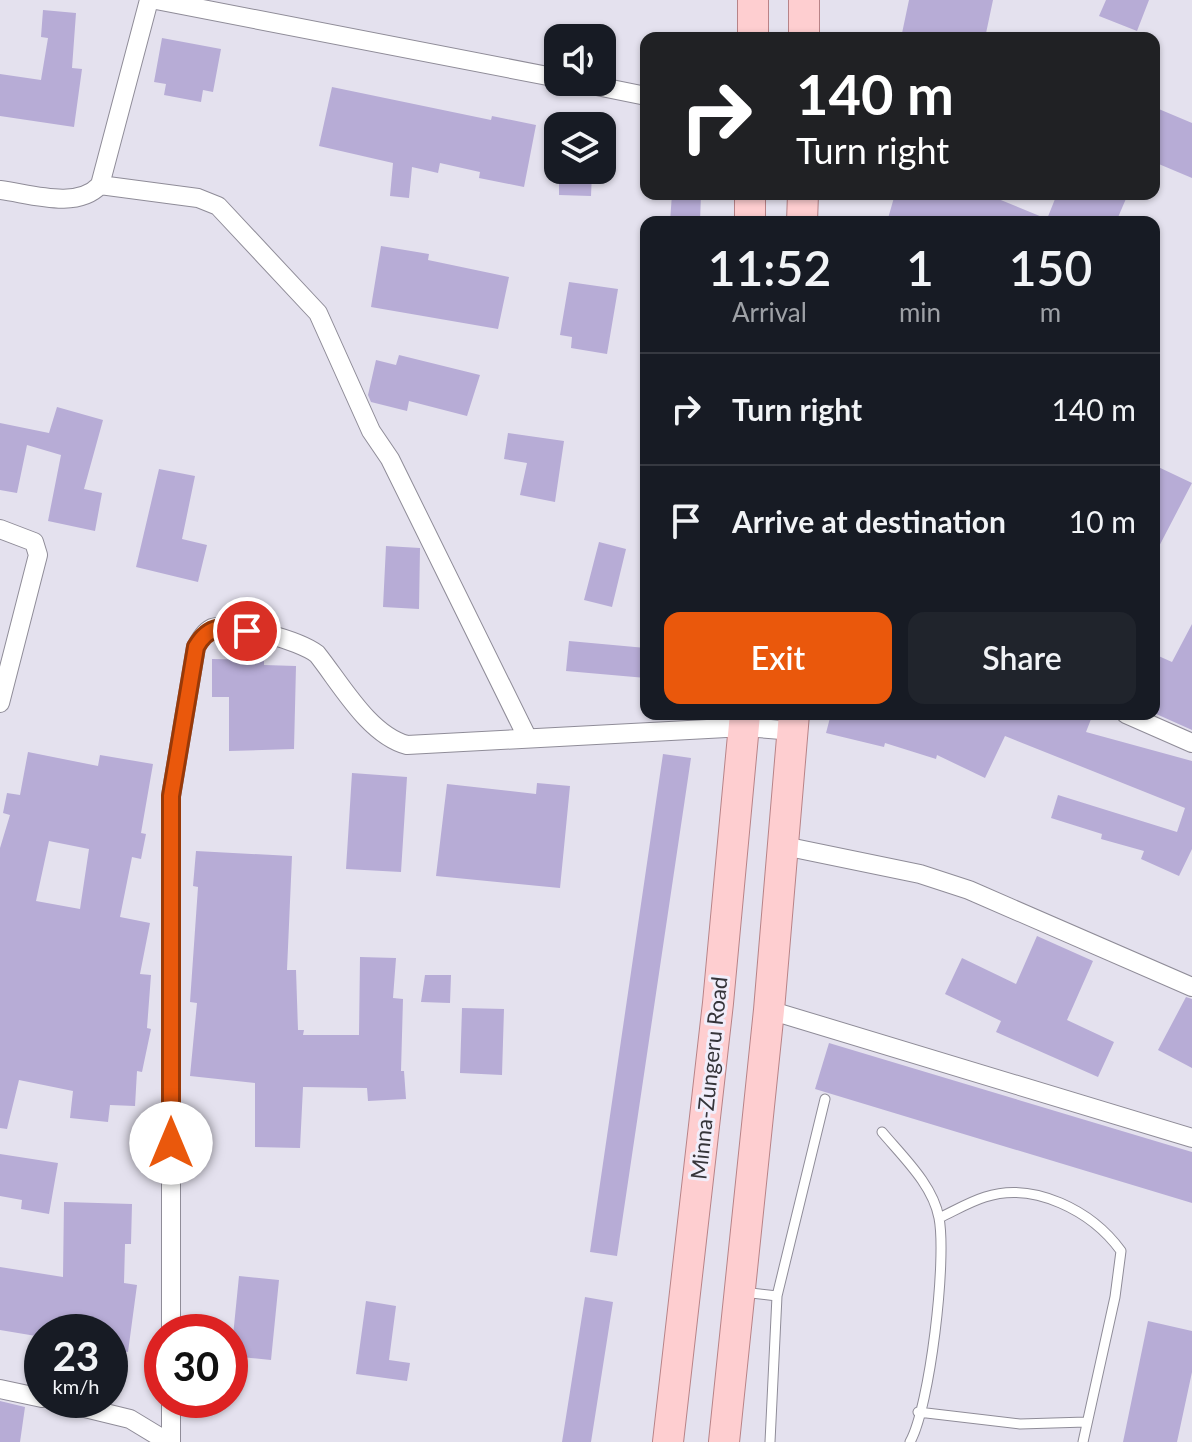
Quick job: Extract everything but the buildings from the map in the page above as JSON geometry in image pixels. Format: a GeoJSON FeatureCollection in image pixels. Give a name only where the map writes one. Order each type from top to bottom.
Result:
{"type":"FeatureCollection","features":[{"type":"Feature","properties":{"kind":"main road"},"geometry":{"type":"LineString","coordinates":[[753,0],[753,32]]}},
{"type":"Feature","properties":{"kind":"main road"},"geometry":{"type":"LineString","coordinates":[[804,0],[804,32]]}},
{"type":"Feature","properties":{"kind":"main road","name":"Minna-Zungeru Road"},"geometry":{"type":"LineString","coordinates":[[668,1442],[745,721]]}},
{"type":"Feature","properties":{"kind":"main road"},"geometry":{"type":"LineString","coordinates":[[724,1442],[769,1010],[794,722]]}},
{"type":"Feature","properties":{"kind":"street"},"geometry":{"type":"LineString","coordinates":[[0,190],[69,199],[90,196],[100,185],[149,0]]}},
{"type":"Feature","properties":{"kind":"street"},"geometry":{"type":"LineString","coordinates":[[156,0],[544,75]]}},
{"type":"Feature","properties":{"kind":"street"},"geometry":{"type":"LineString","coordinates":[[616,90],[640,95]]}},
{"type":"Feature","properties":{"kind":"street"},"geometry":{"type":"LineString","coordinates":[[100,185],[198,198],[218,206],[318,313],[371,431],[390,459],[527,737]]}},
{"type":"Feature","properties":{"kind":"street"},"geometry":{"type":"LineString","coordinates":[[0,529],[34,542],[38,555],[0,703]]}},
{"type":"Feature","properties":{"kind":"street"},"geometry":{"type":"LineString","coordinates":[[171,1314],[171,796],[196,647],[202,637],[211,629],[225,626],[304,645],[317,654],[391,741],[407,745],[745,721],[794,722]]}},
{"type":"Feature","properties":{"kind":"street"},"geometry":{"type":"LineString","coordinates":[[1137,720],[1192,743]]}},
{"type":"Feature","properties":{"kind":"street"},"geometry":{"type":"LineString","coordinates":[[784,846],[920,874],[969,890],[1192,987]]}},
{"type":"Feature","properties":{"kind":"street"},"geometry":{"type":"LineString","coordinates":[[769,1010],[1192,1138]]}},
{"type":"Feature","properties":{"kind":"street"},"geometry":{"type":"LineString","coordinates":[[0,1389],[24,1394]]}},
{"type":"Feature","properties":{"kind":"street"},"geometry":{"type":"LineString","coordinates":[[126,1418],[169,1442],[170,1418]]}},
{"type":"Feature","properties":{"kind":"lane"},"geometry":{"type":"LineString","coordinates":[[770,1442],[777,1296],[825,1099]]}},
{"type":"Feature","properties":{"kind":"lane"},"geometry":{"type":"LineString","coordinates":[[882,1132],[921,1179],[939,1218],[939,1313],[910,1442]]}},
{"type":"Feature","properties":{"kind":"lane"},"geometry":{"type":"LineString","coordinates":[[939,1218],[986,1196],[1023,1193],[1070,1207],[1105,1229],[1121,1251],[1115,1297],[1083,1442]]}},
{"type":"Feature","properties":{"kind":"lane"},"geometry":{"type":"LineString","coordinates":[[740,1292],[777,1296]]}},
{"type":"Feature","properties":{"kind":"lane"},"geometry":{"type":"LineString","coordinates":[[918,1412],[1020,1424],[1086,1422]]}},
{"type":"Feature","properties":{"kind":"route"},"geometry":{"type":"LineString","coordinates":[[171,1143],[171,796],[196,647],[211,629],[225,626],[247,631]]}}]}
